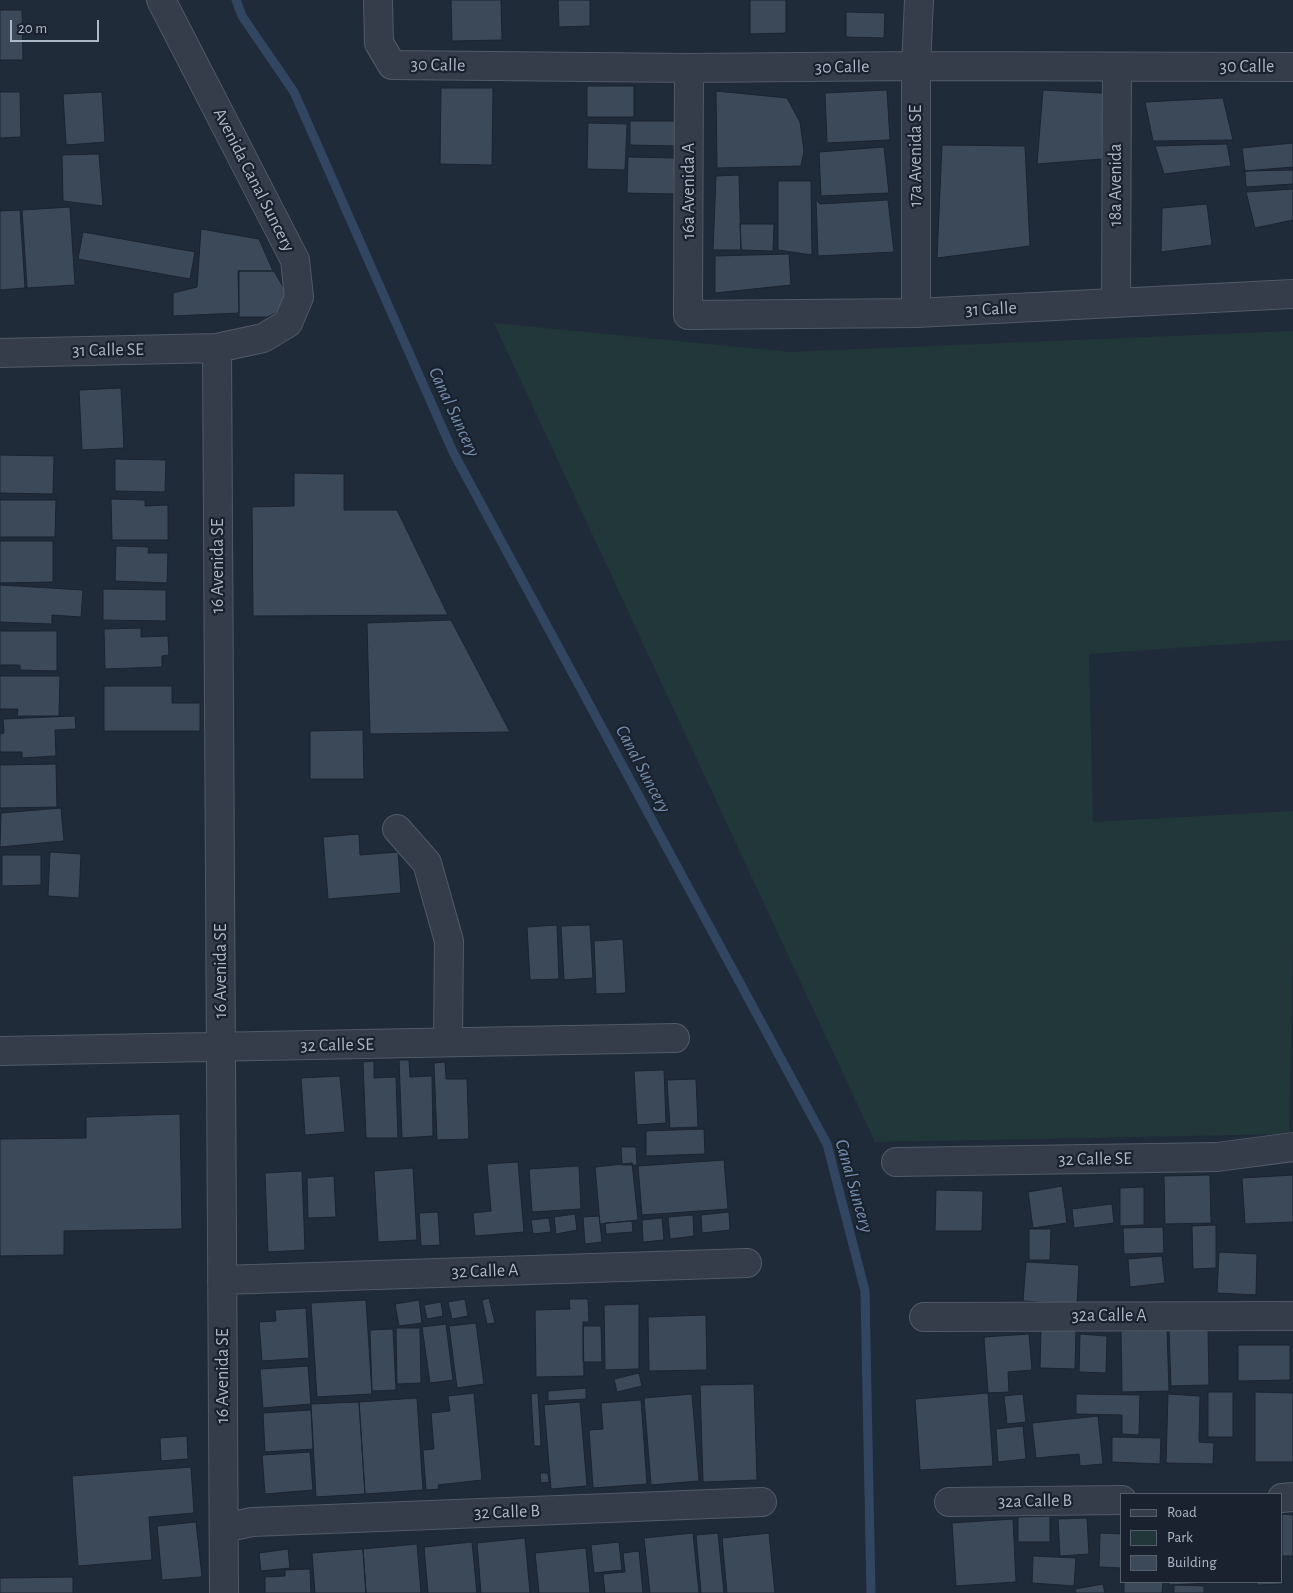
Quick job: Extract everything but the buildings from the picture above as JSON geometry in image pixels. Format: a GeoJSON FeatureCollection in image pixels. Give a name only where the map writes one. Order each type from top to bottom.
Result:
{"type":"FeatureCollection","features":[{"type":"Feature","properties":{"kind":"street","name":"Avenida Canal Suncery"},"geometry":{"type":"LineString","coordinates":[[161,0],[294,260],[299,297],[288,323],[263,338],[217,348]]}},
{"type":"Feature","properties":{"kind":"street","name":"30 Calle"},"geometry":{"type":"LineString","coordinates":[[378,0],[379,43],[392,64],[689,68],[916,66],[1293,68]]}},
{"type":"Feature","properties":{"kind":"street","name":"17a Avenida SE"},"geometry":{"type":"LineString","coordinates":[[916,313],[916,66],[919,0]]}},
{"type":"Feature","properties":{"kind":"street","name":"18a Avenida"},"geometry":{"type":"LineString","coordinates":[[1116,303],[1117,67]]}},
{"type":"Feature","properties":{"kind":"street","name":"16a Avenida A"},"geometry":{"type":"LineString","coordinates":[[688,315],[689,68]]}},
{"type":"Feature","properties":{"kind":"street","name":"31 Calle"},"geometry":{"type":"LineString","coordinates":[[688,315],[916,313],[1293,294]]}},
{"type":"Feature","properties":{"kind":"street","name":"31 Calle SE"},"geometry":{"type":"LineString","coordinates":[[0,353],[217,348]]}},
{"type":"Feature","properties":{"kind":"street","name":"16 Avenida SE"},"geometry":{"type":"LineString","coordinates":[[217,348],[224,1593]]}},
{"type":"Feature","properties":{"kind":"street"},"geometry":{"type":"LineString","coordinates":[[397,829],[427,863],[449,941],[448,1042]]}},
{"type":"Feature","properties":{"kind":"street","name":"32 Calle SE"},"geometry":{"type":"LineString","coordinates":[[0,1051],[675,1038]]}},
{"type":"Feature","properties":{"kind":"street","name":"32 Calle SE"},"geometry":{"type":"LineString","coordinates":[[896,1162],[1217,1157],[1293,1147]]}},
{"type":"Feature","properties":{"kind":"street","name":"32 Calle A"},"geometry":{"type":"LineString","coordinates":[[222,1280],[747,1263]]}},
{"type":"Feature","properties":{"kind":"street","name":"32a Calle A"},"geometry":{"type":"LineString","coordinates":[[924,1317],[1293,1316]]}},
{"type":"Feature","properties":{"kind":"street","name":"32a Calle B"},"geometry":{"type":"LineString","coordinates":[[949,1502],[1120,1500]]}},
{"type":"Feature","properties":{"kind":"street","name":"32 Calle B"},"geometry":{"type":"LineString","coordinates":[[224,1528],[252,1522],[762,1502]]}},
{"type":"Feature","properties":{"kind":"green space"},"geometry":{"type":"Polygon","coordinates":[[[494,323],[790,352],[1293,331],[1293,640],[1089,654],[1093,822],[1293,811],[1293,945],[1289,1134],[875,1142],[494,323]]]}},
{"type":"Feature","properties":{"kind":"waterway","name":"Canal Suncery"},"geometry":{"type":"LineString","coordinates":[[236,0],[242,16],[294,92],[453,452],[827,1144],[865,1291],[871,1593]]}}]}
